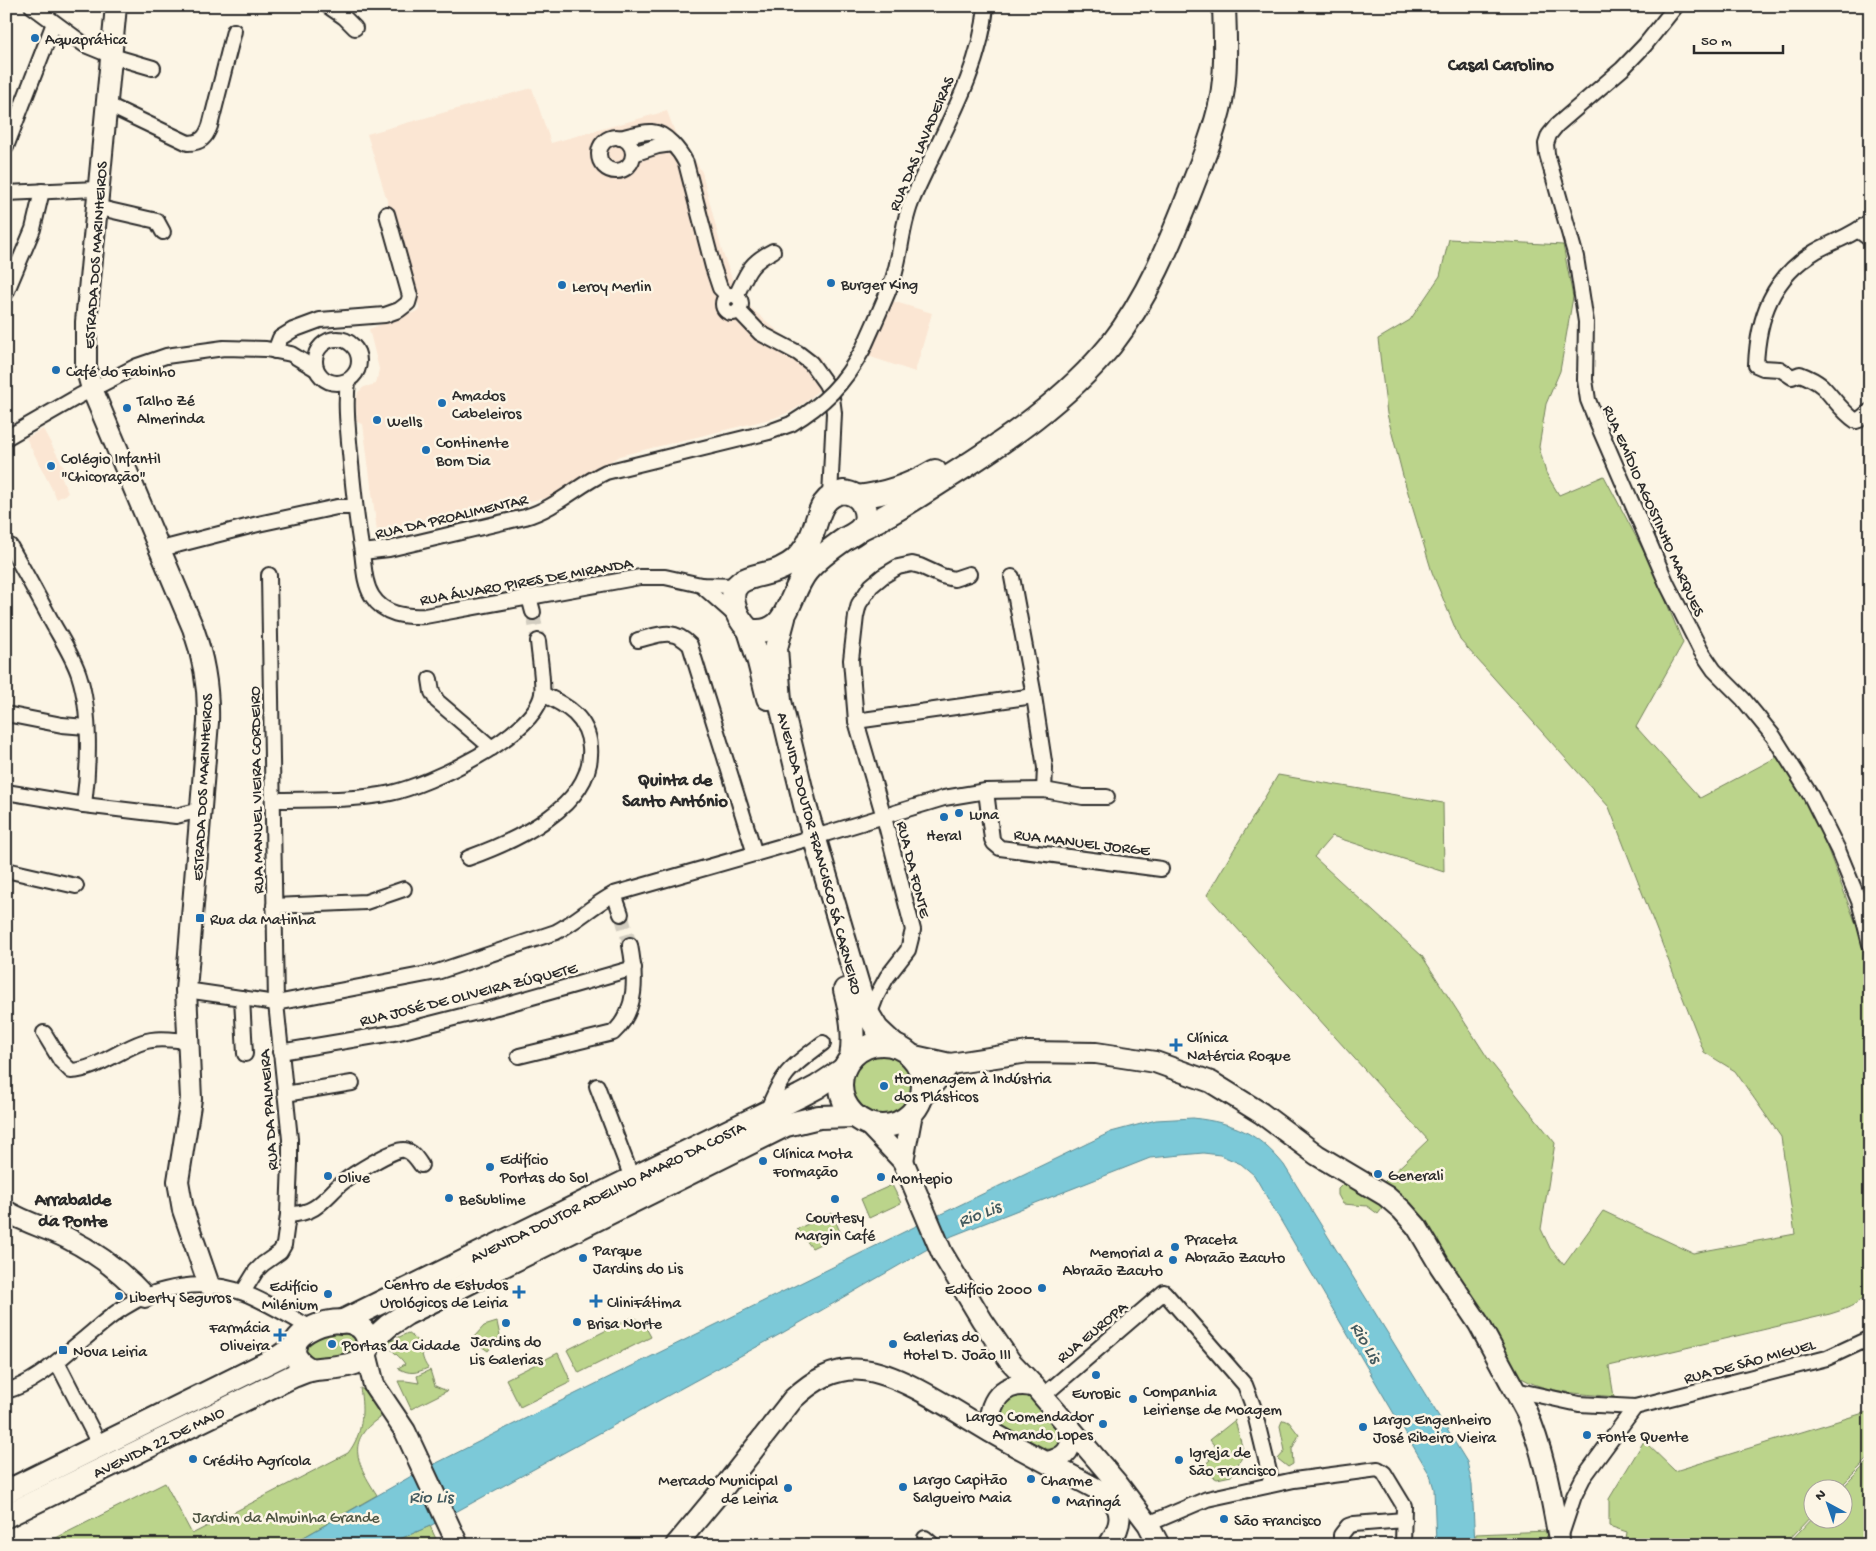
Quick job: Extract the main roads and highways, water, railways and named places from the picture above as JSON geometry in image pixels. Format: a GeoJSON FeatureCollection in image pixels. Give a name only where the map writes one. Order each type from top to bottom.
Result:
{"type":"FeatureCollection","features":[{"type":"Feature","properties":{"kind":"main road"},"geometry":{"type":"LineString","coordinates":[[846,495],[888,492],[909,484],[982,443],[1040,396],[1072,367],[1096,340],[1120,307],[1140,272],[1189,160],[1207,104],[1213,74],[1213,6]]}},
{"type":"Feature","properties":{"kind":"main road"},"geometry":{"type":"LineString","coordinates":[[862,528],[893,512],[998,445],[1030,422],[1093,365],[1128,320],[1160,263],[1207,148],[1221,102],[1225,76],[1224,6]]}},
{"type":"Feature","properties":{"kind":"main road"},"geometry":{"type":"LineString","coordinates":[[846,495],[866,514],[862,528]]}},
{"type":"Feature","properties":{"kind":"main road","name":"AVENIDA DOUTOR FRANCISCO SÁ CARNEIRO"},"geometry":{"type":"LineString","coordinates":[[846,495],[821,510],[811,540],[800,555],[784,568],[743,580],[736,586],[733,596],[759,662],[809,838],[868,1018],[877,1029],[902,1050]]}},
{"type":"Feature","properties":{"kind":"main road","name":"AVENIDA DOUTOR FRANCISCO SÁ CARNEIRO"},"geometry":{"type":"LineString","coordinates":[[848,1063],[854,1041],[851,1014],[809,838],[780,701],[776,648],[784,618],[793,595],[806,572],[826,552],[862,528]]}},
{"type":"Feature","properties":{"kind":"main road"},"geometry":{"type":"LineString","coordinates":[[743,623],[764,631],[776,625],[784,618]]}},
{"type":"Feature","properties":{"kind":"main road"},"geometry":{"type":"LineString","coordinates":[[884,1044],[902,1050],[917,1064],[922,1075],[923,1087],[916,1106],[903,1121],[892,1125],[880,1126],[861,1120],[846,1107],[842,1096],[840,1084],[848,1063],[860,1050],[872,1045],[884,1044]]}},
{"type":"Feature","properties":{"kind":"main road","name":"AVENIDA DOUTOR ADELINO AMARO DA COSTA"},"geometry":{"type":"LineString","coordinates":[[341,1322],[817,1087],[848,1063]]}},
{"type":"Feature","properties":{"kind":"main road","name":"AVENIDA DOUTOR ADELINO AMARO DA COSTA"},"geometry":{"type":"LineString","coordinates":[[367,1348],[388,1326],[406,1314],[786,1125],[819,1116],[861,1120]]}},
{"type":"Feature","properties":{"kind":"main road"},"geometry":{"type":"LineString","coordinates":[[341,1322],[354,1324],[362,1328],[366,1336],[367,1348],[354,1364],[311,1370],[299,1362],[295,1354],[301,1338],[341,1322]]}},
{"type":"Feature","properties":{"kind":"main road","name":"AVENIDA 22 DE MAIO"},"geometry":{"type":"LineString","coordinates":[[6,1492],[279,1357],[301,1338]]}},
{"type":"Feature","properties":{"kind":"main road","name":"AVENIDA 22 DE MAIO"},"geometry":{"type":"LineString","coordinates":[[6,1516],[285,1380],[311,1370]]}},
{"type":"Feature","properties":{"kind":"water","name":"Rio Lis"},"geometry":{"type":"Polygon","coordinates":[[[1193,1118],[1233,1126],[1244,1131],[1264,1144],[1284,1165],[1467,1462],[1472,1484],[1475,1545],[1436,1545],[1434,1489],[1430,1475],[1254,1175],[1241,1164],[1220,1155],[1203,1153],[1150,1158],[952,1236],[784,1332],[430,1526],[386,1545],[290,1545],[415,1474],[500,1431],[1111,1132],[1156,1120],[1193,1118]]]}},
{"type":"Feature","properties":{"kind":"tunnel"},"geometry":{"type":"LineString","coordinates":[[533,612],[538,641]]}},
{"type":"Feature","properties":{"kind":"tunnel"},"geometry":{"type":"LineString","coordinates":[[621,914],[630,945]]}},
{"type":"Feature","properties":{"kind":"place","name":"Aquaprática"},"geometry":{"type":"Point","coordinates":[35,38]}},
{"type":"Feature","properties":{"kind":"place","name":"Burger King"},"geometry":{"type":"Point","coordinates":[831,283]}},
{"type":"Feature","properties":{"kind":"place","name":"Leroy Merlin"},"geometry":{"type":"Point","coordinates":[562,285]}},
{"type":"Feature","properties":{"kind":"place","name":"Café do Fabinho"},"geometry":{"type":"Point","coordinates":[56,370]}},
{"type":"Feature","properties":{"kind":"place","name":"Amados Cabeleiros"},"geometry":{"type":"Point","coordinates":[442,403]}},
{"type":"Feature","properties":{"kind":"place","name":"Talho Zé Almerinda"},"geometry":{"type":"Point","coordinates":[127,408]}},
{"type":"Feature","properties":{"kind":"place","name":"Wells"},"geometry":{"type":"Point","coordinates":[377,420]}},
{"type":"Feature","properties":{"kind":"place","name":"Continente Bom Dia"},"geometry":{"type":"Point","coordinates":[426,450]}},
{"type":"Feature","properties":{"kind":"place","name":"Colégio Infantil \"Chicoração\""},"geometry":{"type":"Point","coordinates":[51,466]}},
{"type":"Feature","properties":{"kind":"place","name":"Luna"},"geometry":{"type":"Point","coordinates":[959,813]}},
{"type":"Feature","properties":{"kind":"place","name":"Heral"},"geometry":{"type":"Point","coordinates":[944,817]}},
{"type":"Feature","properties":{"kind":"place","name":"Rua da Matinha"},"geometry":{"type":"Point","coordinates":[200,918]}},
{"type":"Feature","properties":{"kind":"place","name":"Clínica Natércia Roque"},"geometry":{"type":"Point","coordinates":[1176,1045]}},
{"type":"Feature","properties":{"kind":"place","name":"Homenagem à Indústria dos Plásticos"},"geometry":{"type":"Point","coordinates":[884,1086]}},
{"type":"Feature","properties":{"kind":"place","name":"Clínica Mota Formação"},"geometry":{"type":"Point","coordinates":[763,1161]}},
{"type":"Feature","properties":{"kind":"place","name":"Edifício Portas do Sol"},"geometry":{"type":"Point","coordinates":[490,1167]}},
{"type":"Feature","properties":{"kind":"place","name":"Generali"},"geometry":{"type":"Point","coordinates":[1378,1174]}},
{"type":"Feature","properties":{"kind":"place","name":"Olive"},"geometry":{"type":"Point","coordinates":[328,1176]}},
{"type":"Feature","properties":{"kind":"place","name":"Montepio"},"geometry":{"type":"Point","coordinates":[881,1177]}},
{"type":"Feature","properties":{"kind":"place","name":"BeSublime"},"geometry":{"type":"Point","coordinates":[449,1198]}},
{"type":"Feature","properties":{"kind":"place","name":"Courtesy Margin Café"},"geometry":{"type":"Point","coordinates":[835,1199]}},
{"type":"Feature","properties":{"kind":"place","name":"Praceta Abraão Zacuto"},"geometry":{"type":"Point","coordinates":[1175,1247]}},
{"type":"Feature","properties":{"kind":"place","name":"Parque Jardins do Lis"},"geometry":{"type":"Point","coordinates":[583,1258]}},
{"type":"Feature","properties":{"kind":"place","name":"Memorial a Abraão Zacuto"},"geometry":{"type":"Point","coordinates":[1173,1260]}},
{"type":"Feature","properties":{"kind":"place","name":"Edifício 2000"},"geometry":{"type":"Point","coordinates":[1042,1288]}},
{"type":"Feature","properties":{"kind":"place","name":"Centro de Estudos Urológicos de Leiria"},"geometry":{"type":"Point","coordinates":[519,1292]}},
{"type":"Feature","properties":{"kind":"place","name":"Edifício Milénium"},"geometry":{"type":"Point","coordinates":[328,1294]}},
{"type":"Feature","properties":{"kind":"place","name":"Liberty Seguros"},"geometry":{"type":"Point","coordinates":[119,1296]}},
{"type":"Feature","properties":{"kind":"place","name":"CliniFátima"},"geometry":{"type":"Point","coordinates":[596,1301]}},
{"type":"Feature","properties":{"kind":"place","name":"Brisa Norte"},"geometry":{"type":"Point","coordinates":[577,1322]}},
{"type":"Feature","properties":{"kind":"place","name":"Jardins do Lis Galerias"},"geometry":{"type":"Point","coordinates":[506,1323]}},
{"type":"Feature","properties":{"kind":"place","name":"Farmácia Oliveira"},"geometry":{"type":"Point","coordinates":[280,1335]}},
{"type":"Feature","properties":{"kind":"place","name":"Portas da Cidade"},"geometry":{"type":"Point","coordinates":[332,1344]}},
{"type":"Feature","properties":{"kind":"place","name":"Galerias do Hotel D. João III"},"geometry":{"type":"Point","coordinates":[893,1344]}},
{"type":"Feature","properties":{"kind":"place","name":"Nova Leiria"},"geometry":{"type":"Point","coordinates":[63,1350]}},
{"type":"Feature","properties":{"kind":"place","name":"EuroBic"},"geometry":{"type":"Point","coordinates":[1096,1375]}},
{"type":"Feature","properties":{"kind":"place","name":"Companhia Leiriense de Moagem"},"geometry":{"type":"Point","coordinates":[1133,1399]}},
{"type":"Feature","properties":{"kind":"place","name":"Largo Comendador Armando Lopes"},"geometry":{"type":"Point","coordinates":[1103,1424]}},
{"type":"Feature","properties":{"kind":"place","name":"Largo Engenheiro José Ribeiro Vieira"},"geometry":{"type":"Point","coordinates":[1363,1427]}},
{"type":"Feature","properties":{"kind":"place","name":"Fonte Quente"},"geometry":{"type":"Point","coordinates":[1587,1435]}},
{"type":"Feature","properties":{"kind":"place","name":"Crédito Agrícola"},"geometry":{"type":"Point","coordinates":[193,1459]}},
{"type":"Feature","properties":{"kind":"place","name":"Igreja de São Francisco"},"geometry":{"type":"Point","coordinates":[1179,1460]}},
{"type":"Feature","properties":{"kind":"place","name":"Charme"},"geometry":{"type":"Point","coordinates":[1031,1479]}},
{"type":"Feature","properties":{"kind":"place","name":"Largo Capitão Salgueiro Maia"},"geometry":{"type":"Point","coordinates":[903,1487]}},
{"type":"Feature","properties":{"kind":"place","name":"Mercado Municipal de Leiria"},"geometry":{"type":"Point","coordinates":[788,1488]}},
{"type":"Feature","properties":{"kind":"place","name":"Maringá"},"geometry":{"type":"Point","coordinates":[1056,1500]}},
{"type":"Feature","properties":{"kind":"place","name":"São Francisco"},"geometry":{"type":"Point","coordinates":[1224,1519]}},
{"type":"Feature","properties":{"kind":"district","name":"Casal Carolino"},"geometry":{"type":"Point","coordinates":[1501,64]}},
{"type":"Feature","properties":{"kind":"district","name":"Quinta de Santo António"},"geometry":{"type":"Point","coordinates":[675,790]}},
{"type":"Feature","properties":{"kind":"district","name":"Arrabalde da Ponte"},"geometry":{"type":"Point","coordinates":[73,1209]}},
{"type":"Feature","properties":{"kind":"park label","name":"Jardim da Almuinha Grande"},"geometry":{"type":"Point","coordinates":[286,1516]}}]}
